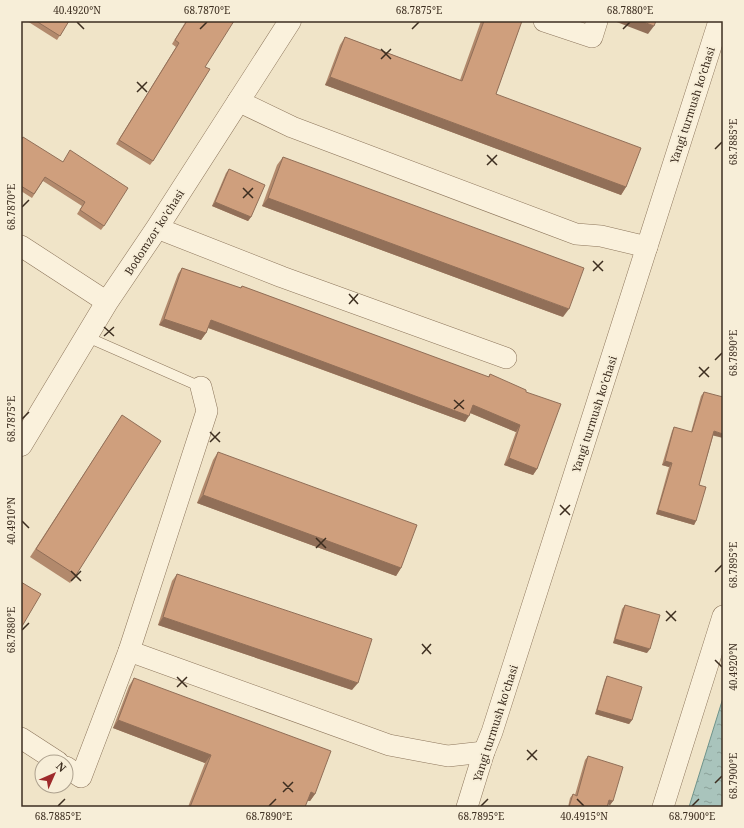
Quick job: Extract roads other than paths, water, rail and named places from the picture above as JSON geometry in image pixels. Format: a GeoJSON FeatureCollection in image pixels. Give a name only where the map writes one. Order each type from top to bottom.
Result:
{"type":"FeatureCollection","features":[{"type":"Feature","properties":{"kind":"street","name":"Bodomzor ko'chasi"},"geometry":{"type":"LineString","coordinates":[[21,445],[107,302],[157,228],[290,21]]}},
{"type":"Feature","properties":{"kind":"street"},"geometry":{"type":"LineString","coordinates":[[544,21],[592,37],[597,21]]}},
{"type":"Feature","properties":{"kind":"street","name":"Yangi turmush ko'chasi"},"geometry":{"type":"LineString","coordinates":[[468,807],[484,752],[492,732],[719,21]]}},
{"type":"Feature","properties":{"kind":"street"},"geometry":{"type":"LineString","coordinates":[[238,101],[292,127],[576,234],[601,236],[647,247]]}},
{"type":"Feature","properties":{"kind":"street"},"geometry":{"type":"LineString","coordinates":[[157,228],[282,277],[506,358]]}},
{"type":"Feature","properties":{"kind":"street"},"geometry":{"type":"LineString","coordinates":[[21,246],[107,302]]}},
{"type":"Feature","properties":{"kind":"street"},"geometry":{"type":"LineString","coordinates":[[74,772],[81,777],[129,652],[207,411],[200,387]]}},
{"type":"Feature","properties":{"kind":"street"},"geometry":{"type":"LineString","coordinates":[[663,807],[723,616]]}},
{"type":"Feature","properties":{"kind":"street"},"geometry":{"type":"LineString","coordinates":[[129,652],[389,745],[448,756],[484,752]]}},
{"type":"Feature","properties":{"kind":"street"},"geometry":{"type":"LineString","coordinates":[[21,738],[46,754]]}},
{"type":"Feature","properties":{"kind":"lane"},"geometry":{"type":"LineString","coordinates":[[87,337],[200,387]]}},
{"type":"Feature","properties":{"kind":"water"},"geometry":{"type":"Polygon","coordinates":[[[723,698],[723,807],[689,807],[723,698]]]}}]}
